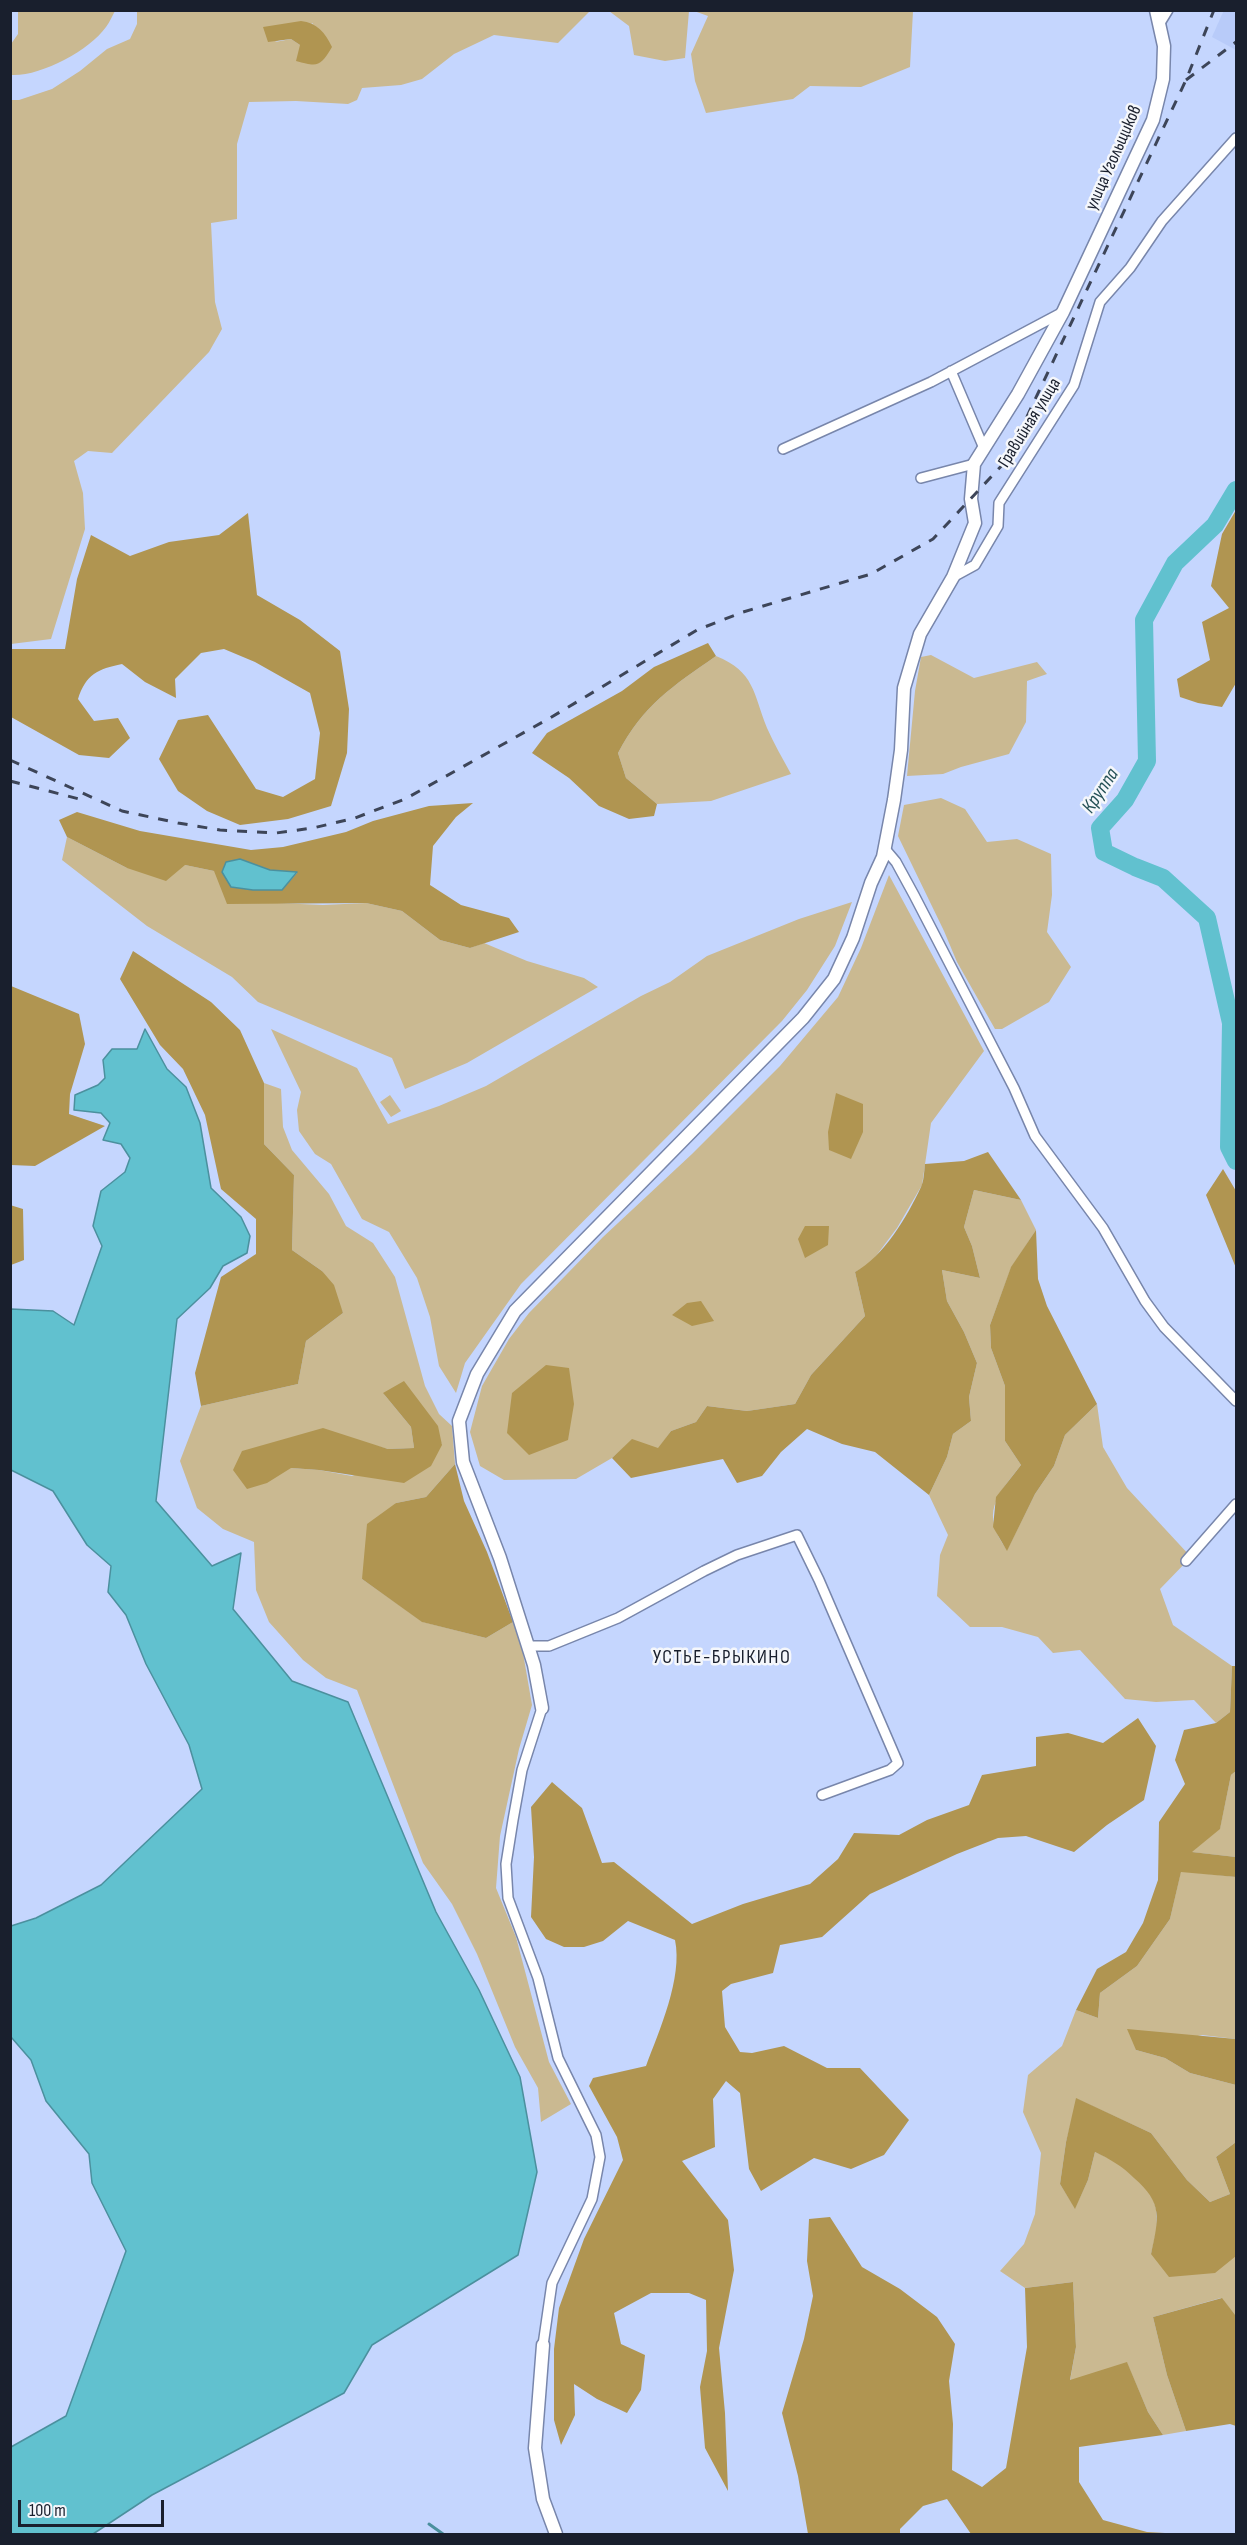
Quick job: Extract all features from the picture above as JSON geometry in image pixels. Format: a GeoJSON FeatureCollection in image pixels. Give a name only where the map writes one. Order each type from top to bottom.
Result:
{"type":"FeatureCollection","features":[{"type":"Feature","properties":{"kind":"street"},"geometry":{"type":"LineString","coordinates":[[1158,17],[1168,10]]}},
{"type":"Feature","properties":{"kind":"street","name":"улица Угольщиков"},"geometry":{"type":"LineString","coordinates":[[974,464],[983,446],[1018,394],[1063,312],[1153,120],[1163,79],[1164,46],[1158,17]]}},
{"type":"Feature","properties":{"kind":"street","name":"Гравийная улица"},"geometry":{"type":"LineString","coordinates":[[953,577],[975,565],[998,526],[999,503],[1074,385],[1100,302],[1130,268],[1162,220],[1236,138]]}},
{"type":"Feature","properties":{"kind":"street"},"geometry":{"type":"LineString","coordinates":[[783,449],[951,371],[1063,312]]}},
{"type":"Feature","properties":{"kind":"street"},"geometry":{"type":"LineString","coordinates":[[951,371],[983,446]]}},
{"type":"Feature","properties":{"kind":"street"},"geometry":{"type":"LineString","coordinates":[[556,2535],[543,2499],[535,2448],[543,2345],[552,2283],[592,2199],[600,2157],[596,2135],[558,2058],[538,1978],[508,1898],[506,1864],[513,1820],[522,1770],[542,1708],[528,1646],[500,1558],[463,1462],[459,1421],[477,1374],[515,1311],[803,1018],[834,979],[853,938],[885,849],[901,750],[904,688],[920,634],[953,577],[975,523],[970,499],[974,464],[921,478]]}},
{"type":"Feature","properties":{"kind":"street"},"geometry":{"type":"LineString","coordinates":[[885,849],[896,862],[914,895],[1014,1088],[1035,1136],[1103,1228],[1145,1301],[1164,1327],[1236,1401]]}},
{"type":"Feature","properties":{"kind":"street"},"geometry":{"type":"LineString","coordinates":[[1186,1561],[1236,1504]]}},
{"type":"Feature","properties":{"kind":"street"},"geometry":{"type":"LineString","coordinates":[[528,1646],[549,1646],[577,1632],[618,1618],[704,1571],[737,1556],[797,1535],[819,1580],[898,1763],[890,1770],[822,1795]]}},
{"type":"Feature","properties":{"kind":"shaded area"},"geometry":{"type":"Polygon","coordinates":[[[18,10],[115,11],[98,36],[63,61],[35,72],[11,75],[11,44],[18,34],[18,10]]]}},
{"type":"Feature","properties":{"kind":"shaded area"},"geometry":{"type":"Polygon","coordinates":[[[1224,10],[1236,11],[1236,50],[1212,37],[1224,10]]]}},
{"type":"Feature","properties":{"kind":"shaded area"},"geometry":{"type":"Polygon","coordinates":[[[137,11],[590,11],[558,43],[494,35],[454,54],[422,79],[401,85],[362,88],[357,100],[348,104],[296,101],[249,102],[237,144],[237,219],[211,223],[215,302],[222,329],[209,352],[112,453],[88,451],[74,461],[83,493],[85,529],[51,639],[11,644],[10,100],[19,100],[52,89],[80,71],[107,49],[130,39],[137,24],[137,11]],[[313,23],[275,42],[291,39],[300,45],[313,23]]]}},
{"type":"Feature","properties":{"kind":"shaded area"},"geometry":{"type":"Polygon","coordinates":[[[609,11],[689,11],[685,58],[665,61],[634,55],[629,26],[609,11]]]}},
{"type":"Feature","properties":{"kind":"shaded area"},"geometry":{"type":"Polygon","coordinates":[[[694,11],[913,11],[910,67],[861,87],[810,86],[793,99],[706,113],[695,81],[691,54],[708,16],[694,11]]]}},
{"type":"Feature","properties":{"kind":"shaded area"},"geometry":{"type":"Polygon","coordinates":[[[301,21],[320,29],[332,47],[318,64],[296,61],[300,45],[291,39],[268,42],[263,27],[301,21]]]}},
{"type":"Feature","properties":{"kind":"shaded area"},"geometry":{"type":"Polygon","coordinates":[[[1236,510],[1236,683],[1222,707],[1180,697],[1177,679],[1210,660],[1202,622],[1229,608],[1211,586],[1222,534],[1236,510]]]}},
{"type":"Feature","properties":{"kind":"shaded area"},"geometry":{"type":"Polygon","coordinates":[[[248,513],[257,595],[300,620],[340,651],[349,709],[347,753],[331,806],[288,819],[240,825],[207,811],[178,791],[159,759],[178,720],[208,715],[256,789],[283,797],[315,779],[320,733],[310,693],[255,662],[224,649],[201,653],[175,679],[176,698],[145,682],[122,664],[106,668],[89,678],[78,699],[94,721],[118,718],[130,738],[109,758],[79,755],[11,717],[11,649],[65,649],[77,579],[91,535],[130,556],[169,542],[219,535],[248,513]]]}},
{"type":"Feature","properties":{"kind":"shaded area"},"geometry":{"type":"Polygon","coordinates":[[[708,643],[716,656],[660,698],[638,722],[618,753],[626,778],[657,804],[654,816],[629,819],[599,806],[569,778],[532,753],[547,733],[622,691],[654,667],[708,643]]]}},
{"type":"Feature","properties":{"kind":"shaded area"},"geometry":{"type":"Polygon","coordinates":[[[931,655],[974,678],[1037,662],[1047,674],[1027,681],[1026,722],[1009,754],[943,774],[907,776],[915,691],[921,657],[931,655]]]}},
{"type":"Feature","properties":{"kind":"shaded area"},"geometry":{"type":"Polygon","coordinates":[[[716,656],[729,662],[746,677],[755,694],[767,728],[791,774],[711,801],[657,804],[626,778],[618,753],[638,722],[660,698],[716,656]]]}},
{"type":"Feature","properties":{"kind":"shaded area"},"geometry":{"type":"Polygon","coordinates":[[[941,798],[965,809],[987,842],[1017,839],[1051,854],[1052,895],[1047,932],[1071,967],[1049,1002],[1002,1029],[995,1029],[957,962],[898,836],[904,805],[941,798]]]}},
{"type":"Feature","properties":{"kind":"shaded area"},"geometry":{"type":"Polygon","coordinates":[[[473,803],[456,817],[433,846],[430,885],[461,905],[509,918],[519,932],[470,948],[440,940],[402,911],[366,903],[227,904],[214,871],[185,865],[166,881],[127,868],[67,837],[59,820],[77,812],[140,831],[251,850],[283,847],[346,832],[373,821],[429,806],[473,803]],[[240,859],[231,887],[282,890],[297,873],[270,870],[240,859]]]}},
{"type":"Feature","properties":{"kind":"shaded area"},"geometry":{"type":"Polygon","coordinates":[[[67,837],[127,868],[185,865],[214,871],[277,903],[323,905],[366,903],[402,911],[440,940],[470,948],[484,943],[527,961],[584,978],[598,987],[467,1063],[405,1089],[392,1058],[258,1002],[232,977],[147,926],[62,860],[67,837]]]}},
{"type":"Feature","properties":{"kind":"shaded area"},"geometry":{"type":"Polygon","coordinates":[[[240,859],[270,870],[297,872],[282,890],[231,887],[222,872],[226,862],[240,859]]]}},
{"type":"Feature","properties":{"kind":"shaded area"},"geometry":{"type":"Polygon","coordinates":[[[889,875],[984,1051],[931,1123],[922,1185],[897,1228],[870,1264],[855,1272],[865,1316],[811,1375],[795,1404],[747,1411],[707,1406],[696,1422],[671,1431],[658,1449],[632,1440],[612,1458],[576,1479],[504,1480],[480,1466],[470,1432],[482,1386],[509,1339],[529,1313],[603,1237],[692,1154],[780,1066],[838,997],[861,948],[889,875]]]}},
{"type":"Feature","properties":{"kind":"shaded area"},"geometry":{"type":"Polygon","coordinates":[[[852,902],[835,946],[807,990],[782,1021],[521,1284],[465,1363],[456,1393],[439,1366],[430,1317],[417,1278],[389,1232],[362,1219],[331,1164],[315,1154],[299,1131],[297,1110],[301,1092],[271,1029],[357,1068],[388,1124],[486,1086],[641,996],[670,982],[707,956],[799,919],[852,902]]]}},
{"type":"Feature","properties":{"kind":"shaded area"},"geometry":{"type":"Polygon","coordinates":[[[133,951],[211,1002],[240,1030],[264,1083],[264,1144],[294,1175],[292,1250],[322,1271],[334,1285],[343,1313],[306,1341],[298,1384],[201,1406],[195,1373],[221,1277],[256,1254],[256,1219],[221,1189],[205,1115],[183,1069],[160,1045],[120,979],[133,951]]]}},
{"type":"Feature","properties":{"kind":"shaded area"},"geometry":{"type":"Polygon","coordinates":[[[11,986],[79,1014],[85,1044],[70,1094],[69,1114],[105,1126],[35,1166],[11,1165],[11,986]]]}},
{"type":"Feature","properties":{"kind":"shaded area"},"geometry":{"type":"Polygon","coordinates":[[[145,1029],[167,1069],[186,1087],[200,1123],[211,1188],[241,1217],[250,1236],[247,1253],[223,1266],[210,1288],[177,1319],[156,1501],[212,1566],[241,1553],[233,1609],[292,1681],[348,1702],[436,1912],[479,1990],[520,2077],[537,2172],[518,2255],[372,2345],[344,2393],[152,2495],[93,2534],[11,2534],[11,2447],[66,2416],[126,2251],[92,2183],[89,2154],[46,2101],[31,2060],[11,2037],[11,1926],[36,1918],[101,1885],[202,1789],[189,1745],[146,1664],[126,1615],[108,1592],[111,1566],[87,1545],[53,1491],[11,1470],[11,1309],[53,1311],[74,1325],[102,1246],[93,1226],[101,1191],[125,1172],[130,1158],[121,1144],[103,1140],[110,1123],[101,1113],[74,1110],[75,1095],[98,1085],[105,1078],[103,1060],[112,1049],[137,1049],[145,1029]]]}},
{"type":"Feature","properties":{"kind":"shaded area"},"geometry":{"type":"Polygon","coordinates":[[[264,1083],[281,1089],[283,1127],[292,1150],[329,1194],[346,1226],[373,1243],[395,1277],[425,1386],[439,1414],[452,1426],[455,1464],[426,1497],[396,1503],[362,1579],[423,1622],[486,1638],[513,1622],[523,1653],[532,1705],[519,1749],[500,1836],[496,1888],[516,1937],[549,2062],[571,2104],[541,2122],[538,2088],[515,2047],[477,1954],[452,1904],[423,1863],[357,1690],[326,1678],[303,1660],[269,1622],[256,1590],[254,1542],[223,1529],[197,1508],[180,1461],[201,1406],[298,1384],[306,1341],[343,1313],[322,1271],[292,1250],[294,1175],[264,1144],[264,1083]],[[383,1393],[411,1427],[414,1448],[388,1449],[365,1443],[291,1468],[352,1476],[442,1444],[383,1393]]]}},
{"type":"Feature","properties":{"kind":"shaded area"},"geometry":{"type":"Polygon","coordinates":[[[836,1093],[863,1104],[863,1132],[851,1159],[829,1150],[828,1132],[836,1093]]]}},
{"type":"Feature","properties":{"kind":"shaded area"},"geometry":{"type":"Polygon","coordinates":[[[390,1095],[401,1111],[391,1117],[380,1102],[390,1095]]]}},
{"type":"Feature","properties":{"kind":"shaded area"},"geometry":{"type":"Polygon","coordinates":[[[988,1152],[1021,1200],[974,1190],[964,1227],[972,1246],[980,1278],[942,1270],[947,1301],[964,1332],[977,1363],[969,1397],[971,1421],[953,1434],[947,1457],[929,1495],[875,1452],[842,1444],[807,1429],[781,1452],[762,1476],[737,1483],[723,1459],[631,1478],[612,1458],[632,1439],[658,1448],[671,1431],[696,1422],[707,1406],[747,1411],[795,1404],[811,1375],[865,1316],[855,1272],[876,1256],[902,1223],[922,1185],[925,1164],[964,1161],[988,1152]]]}},
{"type":"Feature","properties":{"kind":"shaded area"},"geometry":{"type":"Polygon","coordinates":[[[1223,1169],[1236,1191],[1236,1268],[1206,1195],[1223,1169]]]}},
{"type":"Feature","properties":{"kind":"shaded area"},"geometry":{"type":"Polygon","coordinates":[[[974,1190],[1021,1200],[1036,1230],[1011,1268],[990,1325],[991,1348],[1005,1386],[1005,1441],[1021,1465],[998,1496],[994,1506],[994,1526],[1007,1550],[1035,1494],[1054,1466],[1065,1435],[1097,1404],[1103,1447],[1127,1488],[1191,1557],[1160,1589],[1173,1625],[1232,1666],[1230,1712],[1216,1723],[1194,1700],[1156,1702],[1125,1699],[1080,1650],[1053,1653],[1038,1637],[1002,1627],[970,1627],[937,1596],[940,1555],[948,1535],[929,1495],[947,1457],[953,1434],[971,1421],[969,1397],[977,1363],[964,1332],[947,1301],[942,1270],[980,1278],[972,1246],[964,1227],[974,1190]]]}},
{"type":"Feature","properties":{"kind":"shaded area"},"geometry":{"type":"Polygon","coordinates":[[[10,1205],[23,1209],[24,1260],[11,1265],[10,1205]]]}},
{"type":"Feature","properties":{"kind":"shaded area"},"geometry":{"type":"Polygon","coordinates":[[[805,1226],[829,1226],[828,1245],[805,1258],[798,1239],[805,1226]]]}},
{"type":"Feature","properties":{"kind":"shaded area"},"geometry":{"type":"Polygon","coordinates":[[[1036,1230],[1038,1279],[1047,1306],[1097,1404],[1065,1435],[1054,1466],[1035,1494],[1007,1551],[993,1527],[996,1497],[1021,1465],[1005,1441],[1005,1386],[991,1348],[990,1325],[1011,1267],[1036,1230]]]}},
{"type":"Feature","properties":{"kind":"shaded area"},"geometry":{"type":"Polygon","coordinates":[[[701,1301],[714,1321],[692,1326],[672,1315],[687,1303],[701,1301]]]}},
{"type":"Feature","properties":{"kind":"shaded area"},"geometry":{"type":"Polygon","coordinates":[[[546,1365],[569,1368],[574,1404],[568,1440],[529,1455],[507,1433],[512,1393],[546,1365]]]}},
{"type":"Feature","properties":{"kind":"shaded area"},"geometry":{"type":"Polygon","coordinates":[[[404,1381],[438,1426],[442,1445],[431,1466],[404,1483],[291,1468],[267,1483],[247,1489],[233,1470],[242,1451],[323,1428],[388,1449],[414,1448],[411,1427],[383,1393],[404,1381]]]}},
{"type":"Feature","properties":{"kind":"shaded area"},"geometry":{"type":"Polygon","coordinates":[[[455,1464],[464,1501],[487,1552],[513,1622],[486,1638],[422,1622],[362,1579],[367,1524],[396,1503],[426,1497],[455,1464]]]}},
{"type":"Feature","properties":{"kind":"shaded area"},"geometry":{"type":"Polygon","coordinates":[[[1232,1666],[1236,1666],[1236,1771],[1231,1775],[1220,1829],[1192,1852],[1236,1857],[1236,1877],[1181,1872],[1170,1919],[1137,1966],[1100,1993],[1098,2018],[1076,2010],[1097,1969],[1126,1952],[1143,1923],[1158,1880],[1159,1822],[1185,1784],[1175,1760],[1184,1730],[1216,1723],[1230,1712],[1232,1666]]]}},
{"type":"Feature","properties":{"kind":"shaded area"},"geometry":{"type":"Polygon","coordinates":[[[1138,1718],[1156,1746],[1144,1800],[1107,1825],[1074,1852],[1026,1836],[998,1838],[957,1854],[870,1894],[822,1937],[780,1945],[773,1973],[731,1984],[722,1991],[725,2027],[740,2052],[752,2053],[784,2046],[827,2068],[860,2068],[909,2120],[884,2155],[851,2169],[814,2158],[761,2191],[749,2169],[740,2093],[726,2081],[713,2099],[715,2147],[682,2161],[728,2220],[734,2270],[719,2348],[725,2413],[728,2491],[705,2448],[700,2387],[707,2351],[706,2300],[689,2293],[651,2293],[614,2313],[621,2344],[645,2355],[641,2390],[627,2413],[597,2399],[574,2384],[575,2415],[561,2445],[554,2420],[554,2349],[559,2308],[584,2239],[623,2160],[617,2137],[589,2086],[593,2078],[646,2066],[673,1987],[677,1955],[675,1940],[628,1921],[603,1941],[584,1947],[564,1947],[546,1939],[531,1917],[534,1857],[531,1807],[552,1782],[582,1808],[602,1863],[614,1862],[692,1924],[743,1904],[810,1884],[838,1859],[854,1833],[899,1835],[927,1820],[969,1805],[982,1775],[1036,1766],[1036,1737],[1068,1733],[1103,1743],[1138,1718]]]}},
{"type":"Feature","properties":{"kind":"shaded area"},"geometry":{"type":"Polygon","coordinates":[[[1236,1771],[1236,1857],[1191,1852],[1220,1828],[1231,1775],[1236,1771]]]}},
{"type":"Feature","properties":{"kind":"shaded area"},"geometry":{"type":"Polygon","coordinates":[[[1181,1871],[1236,1877],[1236,2039],[1202,2035],[1136,2050],[1165,2058],[1190,2073],[1236,2085],[1236,2142],[1216,2157],[1230,2194],[1210,2202],[1187,2180],[1151,2133],[1077,2099],[1066,2142],[1060,2184],[1075,2208],[1088,2180],[1095,2152],[1117,2162],[1151,2192],[1156,2209],[1157,2228],[1151,2254],[1236,2256],[1236,2316],[1221,2298],[1153,2317],[1167,2375],[1186,2431],[1163,2435],[1148,2412],[1127,2363],[1070,2381],[1076,2347],[1073,2282],[1025,2288],[1000,2271],[1024,2244],[1035,2214],[1041,2153],[1023,2112],[1028,2075],[1062,2046],[1076,2010],[1098,2018],[1100,1993],[1137,1966],[1170,1919],[1181,1871]]]}},
{"type":"Feature","properties":{"kind":"shaded area"},"geometry":{"type":"Polygon","coordinates":[[[1127,2029],[1236,2039],[1236,2085],[1190,2073],[1165,2058],[1136,2050],[1127,2029]]]}},
{"type":"Feature","properties":{"kind":"shaded area"},"geometry":{"type":"Polygon","coordinates":[[[1076,2098],[1151,2133],[1187,2180],[1210,2202],[1230,2194],[1216,2157],[1236,2142],[1236,2256],[1215,2273],[1169,2277],[1151,2254],[1157,2221],[1150,2195],[1125,2170],[1095,2152],[1088,2180],[1075,2209],[1060,2184],[1076,2098]]]}},
{"type":"Feature","properties":{"kind":"shaded area"},"geometry":{"type":"Polygon","coordinates":[[[830,2217],[862,2267],[900,2289],[937,2317],[955,2344],[949,2381],[953,2424],[952,2470],[982,2487],[1006,2468],[1027,2347],[1025,2288],[1073,2282],[1076,2347],[1070,2380],[1127,2362],[1148,2412],[1163,2435],[1079,2447],[1079,2482],[1103,2520],[1147,2532],[1183,2534],[971,2534],[947,2499],[923,2506],[900,2529],[900,2534],[808,2534],[798,2476],[782,2413],[804,2339],[813,2296],[807,2261],[809,2219],[830,2217]]]}},
{"type":"Feature","properties":{"kind":"shaded area"},"geometry":{"type":"Polygon","coordinates":[[[1222,2298],[1236,2316],[1236,2426],[1230,2424],[1186,2431],[1167,2375],[1153,2317],[1222,2298]]]}},
{"type":"Feature","properties":{"kind":"waterway","name":"Круппа"},"geometry":{"type":"LineString","coordinates":[[1236,490],[1215,525],[1175,563],[1144,620],[1147,761],[1125,800],[1100,828],[1104,852],[1163,878],[1207,918],[1231,1023],[1229,1147],[1236,1161]]}},
{"type":"Feature","properties":{"kind":"waterway"},"geometry":{"type":"LineString","coordinates":[[429,2524],[443,2534]]}},
{"type":"Feature","properties":{"kind":"railway"},"geometry":{"type":"LineString","coordinates":[[10,760],[122,811],[178,823],[220,830],[276,833],[313,828],[355,818],[405,799],[550,718],[697,630],[743,612],[871,574],[933,539],[1006,461],[1186,80],[1214,10]]}},
{"type":"Feature","properties":{"kind":"railway"},"geometry":{"type":"LineString","coordinates":[[1186,80],[1236,42]]}},
{"type":"Feature","properties":{"kind":"railway"},"geometry":{"type":"LineString","coordinates":[[10,781],[83,800]]}},
{"type":"Feature","properties":{"kind":"district","name":"УСТЬЕ-БРЫКИНО"},"geometry":{"type":"Point","coordinates":[722,1658]}}]}
